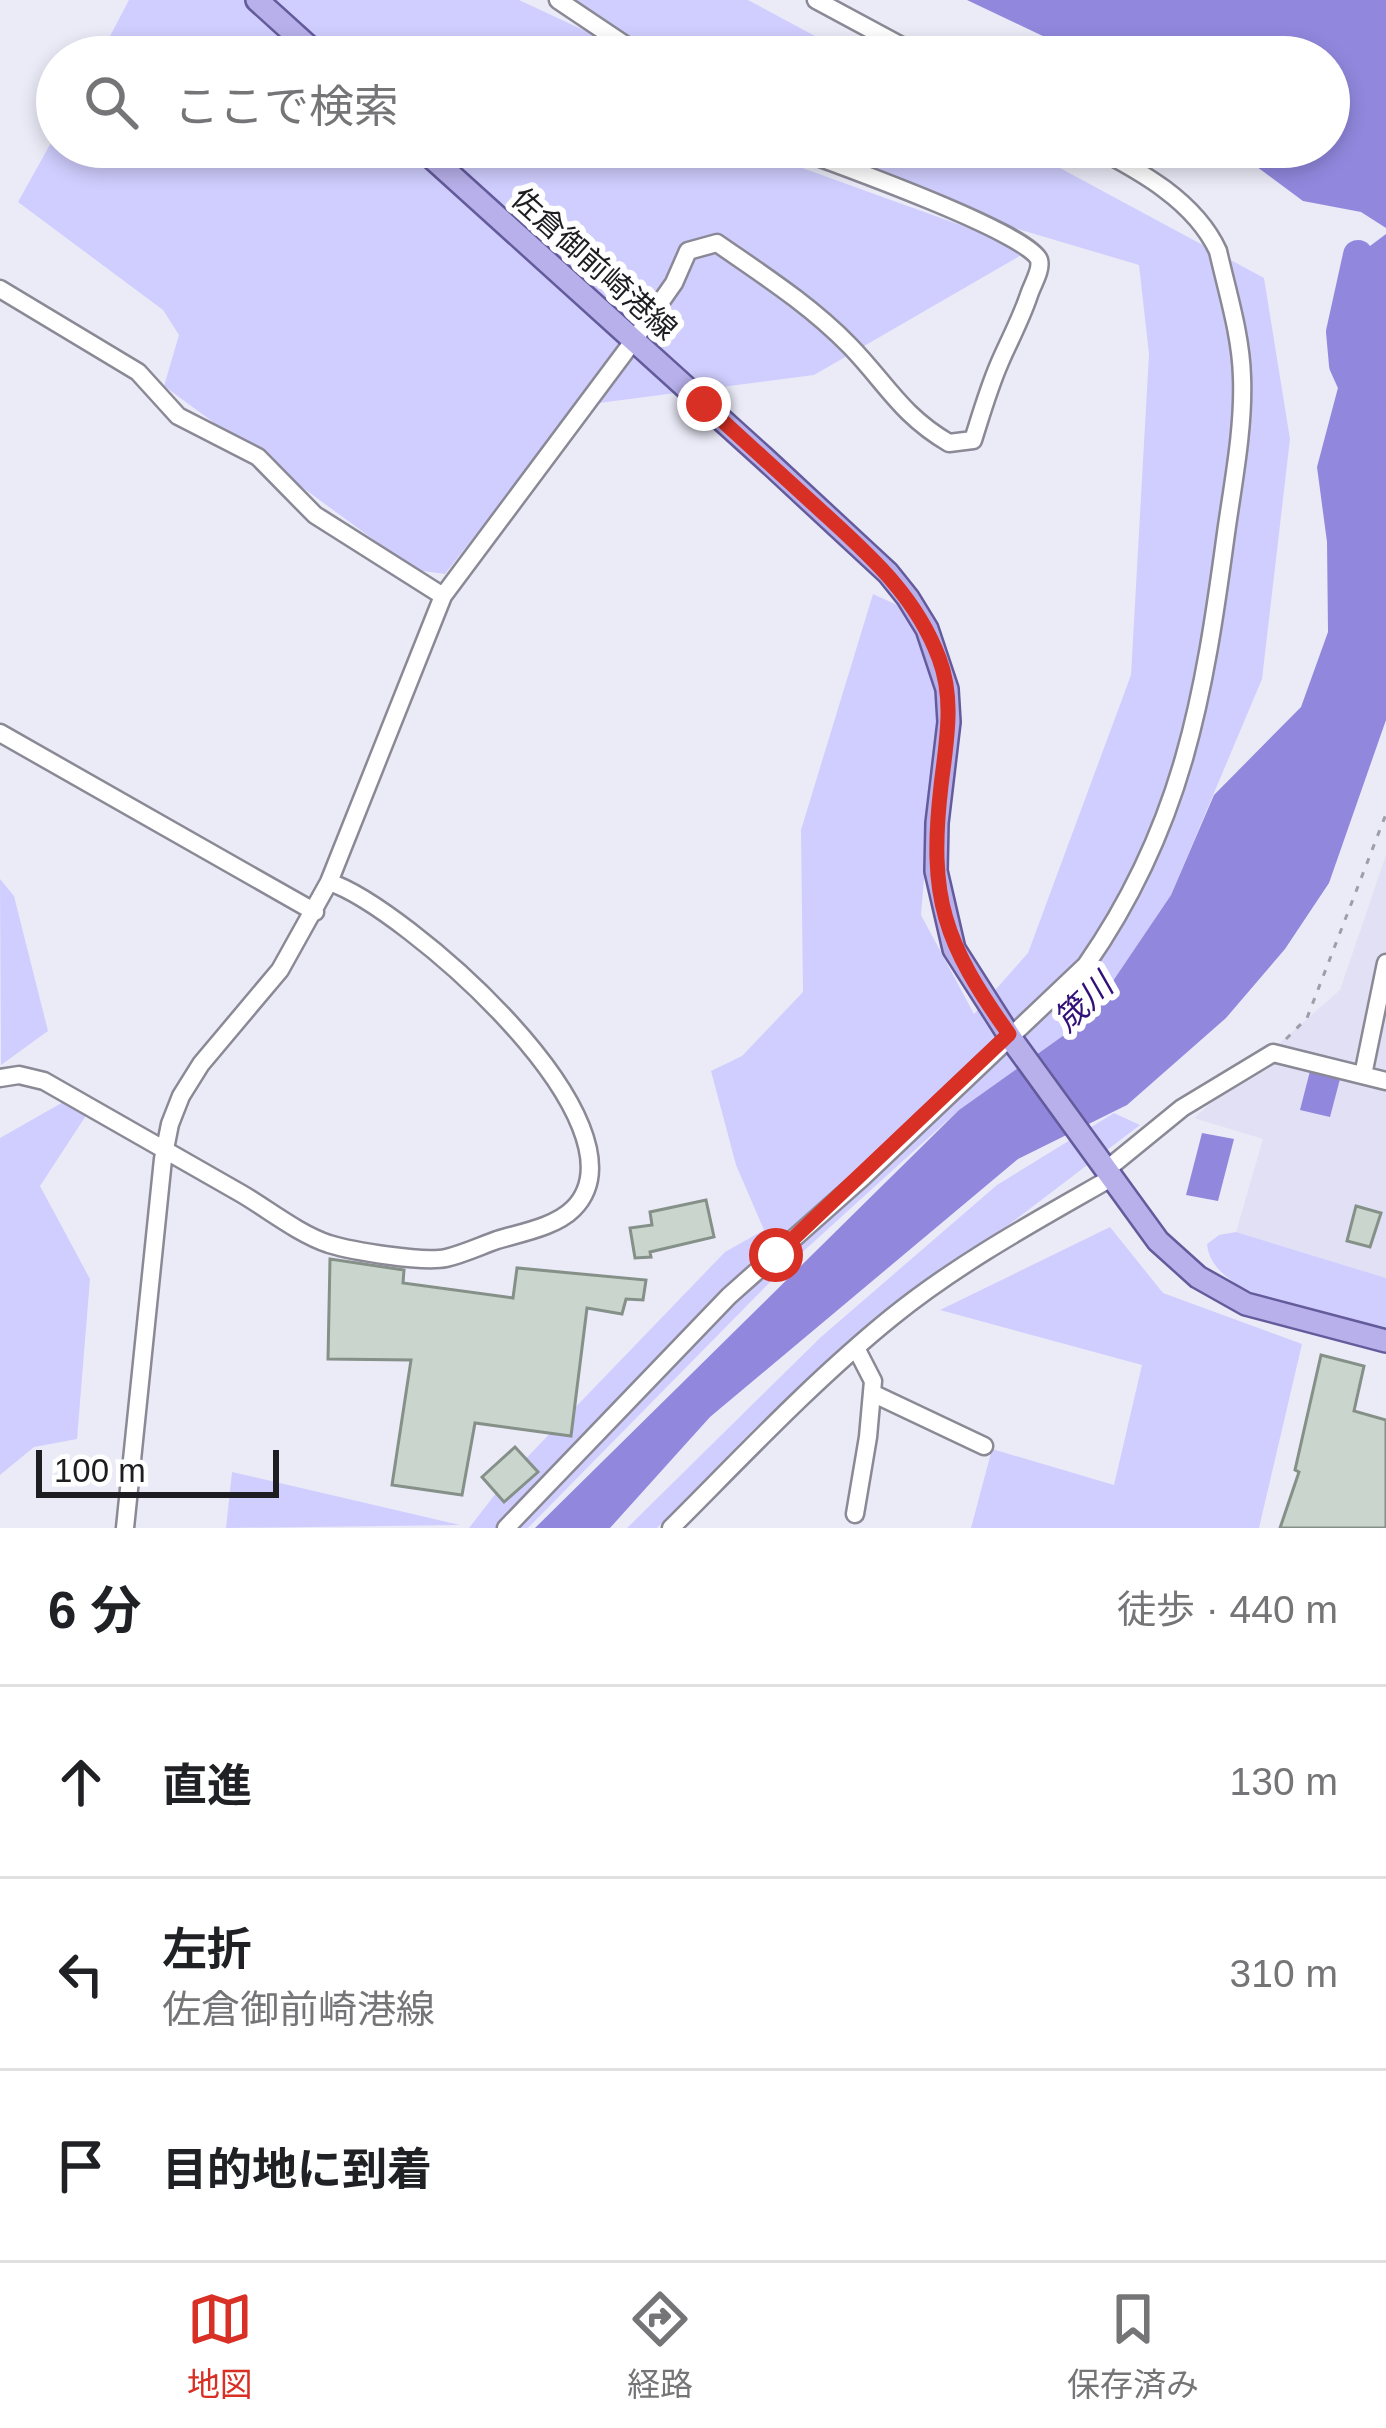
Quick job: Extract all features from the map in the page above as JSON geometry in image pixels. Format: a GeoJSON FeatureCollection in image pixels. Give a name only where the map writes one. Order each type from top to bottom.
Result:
{"type":"FeatureCollection","features":[{"type":"Feature","properties":{"kind":"main road"},"geometry":{"type":"LineString","coordinates":[[257,0],[297,36]]}},
{"type":"Feature","properties":{"kind":"main road","name":"佐倉御前崎港線"},"geometry":{"type":"LineString","coordinates":[[443,168],[888,572],[927,629],[947,689],[949,722],[936,871],[954,949],[974,985],[1108,1174],[1175,1260],[1222,1292],[1280,1314],[1386,1341]]}},
{"type":"Feature","properties":{"kind":"street"},"geometry":{"type":"LineString","coordinates":[[557,0],[611,36]]}},
{"type":"Feature","properties":{"kind":"street"},"geometry":{"type":"LineString","coordinates":[[816,0],[883,36]]}},
{"type":"Feature","properties":{"kind":"street"},"geometry":{"type":"LineString","coordinates":[[125,1528],[170,1124],[191,1081],[280,970],[315,912],[443,596],[634,340],[674,283],[688,250],[717,243],[807,305],[853,349],[903,410],[950,443],[973,440],[997,367],[1041,265],[1037,255],[1004,233],[845,168]]}},
{"type":"Feature","properties":{"kind":"street"},"geometry":{"type":"LineString","coordinates":[[506,1528],[729,1295],[862,1177],[1086,965],[1110,931],[1165,824],[1210,654],[1234,478],[1242,377],[1218,250],[1210,233],[1152,178],[1133,168]]}},
{"type":"Feature","properties":{"kind":"street"},"geometry":{"type":"LineString","coordinates":[[0,289],[138,371],[178,416],[258,457],[315,515],[443,596]]}},
{"type":"Feature","properties":{"kind":"street"},"geometry":{"type":"LineString","coordinates":[[0,733],[315,912]]}},
{"type":"Feature","properties":{"kind":"street"},"geometry":{"type":"LineString","coordinates":[[0,1078],[20,1076],[44,1082],[328,1244],[442,1259],[552,1222],[574,1208],[589,1177],[590,1147],[528,1040],[410,930],[351,889],[329,882]]}},
{"type":"Feature","properties":{"kind":"street"},"geometry":{"type":"LineString","coordinates":[[1363,1075],[1386,963]]}},
{"type":"Feature","properties":{"kind":"street"},"geometry":{"type":"LineString","coordinates":[[671,1528],[856,1348],[963,1265],[1108,1174],[1182,1108],[1273,1053],[1386,1081]]}},
{"type":"Feature","properties":{"kind":"street"},"geometry":{"type":"LineString","coordinates":[[855,1514],[873,1381],[856,1348]]}},
{"type":"Feature","properties":{"kind":"street"},"geometry":{"type":"LineString","coordinates":[[872,1394],[984,1446]]}},
{"type":"Feature","properties":{"kind":"path"},"geometry":{"type":"LineString","coordinates":[[1273,1053],[1307,1018],[1386,814]]}},
{"type":"Feature","properties":{"kind":"shaded area"},"geometry":{"type":"Polygon","coordinates":[[[129,0],[519,0],[596,36],[110,36],[129,0]]]}},
{"type":"Feature","properties":{"kind":"shaded area"},"geometry":{"type":"Polygon","coordinates":[[[556,0],[748,0],[815,36],[608,36],[556,0]]]}},
{"type":"Feature","properties":{"kind":"shaded area"},"geometry":{"type":"Polygon","coordinates":[[[967,0],[1386,0],[1386,228],[1361,212],[1303,201],[1258,168],[1350,168],[1350,36],[1043,36],[967,0]]]}},
{"type":"Feature","properties":{"kind":"shaded area"},"geometry":{"type":"Polygon","coordinates":[[[37,168],[802,168],[1030,250],[814,375],[576,406],[445,574],[415,570],[164,386],[179,335],[163,310],[18,202],[37,168]]]}},
{"type":"Feature","properties":{"kind":"shaded area"},"geometry":{"type":"Polygon","coordinates":[[[846,168],[1060,168],[1264,278],[1290,439],[1262,679],[1171,895],[1088,1018],[959,1110],[774,1278],[528,1528],[469,1528],[510,1475],[725,1252],[764,1230],[736,1165],[711,1071],[742,1056],[803,992],[801,830],[873,594],[919,615],[939,700],[921,915],[974,1014],[1028,953],[1131,675],[1149,354],[1139,265],[981,218],[846,168]]]}},
{"type":"Feature","properties":{"kind":"shaded area"},"geometry":{"type":"Polygon","coordinates":[[[1386,234],[1386,720],[1329,883],[1285,949],[1226,1018],[1127,1105],[1018,1159],[710,1417],[610,1528],[535,1528],[959,1110],[1088,1018],[1171,895],[1214,795],[1301,707],[1328,632],[1327,542],[1317,467],[1344,365],[1341,332],[1358,255],[1386,234]]]}},
{"type":"Feature","properties":{"kind":"shaded area"},"geometry":{"type":"Polygon","coordinates":[[[1386,855],[1386,1278],[1236,1232],[1263,1139],[1194,1118],[1340,990],[1386,855]]]}},
{"type":"Feature","properties":{"kind":"shaded area"},"geometry":{"type":"Polygon","coordinates":[[[0,879],[14,896],[48,1031],[1,1065],[0,879]]]}},
{"type":"Feature","properties":{"kind":"shaded area"},"geometry":{"type":"Polygon","coordinates":[[[1310,1071],[1340,1079],[1330,1117],[1300,1110],[1310,1071]]]}},
{"type":"Feature","properties":{"kind":"shaded area"},"geometry":{"type":"Polygon","coordinates":[[[65,1101],[87,1114],[40,1186],[90,1279],[77,1439],[34,1447],[0,1475],[0,1138],[65,1101]]]}},
{"type":"Feature","properties":{"kind":"shaded area"},"geometry":{"type":"Polygon","coordinates":[[[1114,1113],[1140,1125],[1007,1226],[903,1297],[753,1430],[657,1528],[627,1528],[821,1337],[997,1185],[1114,1113]]]}},
{"type":"Feature","properties":{"kind":"shaded area"},"geometry":{"type":"Polygon","coordinates":[[[1202,1133],[1234,1139],[1218,1201],[1186,1195],[1202,1133]]]}},
{"type":"Feature","properties":{"kind":"shaded area"},"geometry":{"type":"Polygon","coordinates":[[[1110,1227],[1163,1293],[1302,1344],[1259,1528],[971,1528],[992,1449],[1114,1485],[1142,1365],[940,1310],[1110,1227]]]}},
{"type":"Feature","properties":{"kind":"shaded area"},"geometry":{"type":"Polygon","coordinates":[[[1236,1232],[1386,1278],[1386,1327],[1281,1303],[1231,1280],[1214,1264],[1207,1244],[1219,1235],[1236,1232]]]}},
{"type":"Feature","properties":{"kind":"shaded area"},"geometry":{"type":"Polygon","coordinates":[[[232,1472],[460,1525],[226,1528],[232,1472]]]}},
{"type":"Feature","properties":{"kind":"building"},"geometry":{"type":"Polygon","coordinates":[[[706,1200],[714,1237],[635,1258],[630,1228],[652,1225],[650,1212],[706,1200]]]}},
{"type":"Feature","properties":{"kind":"building"},"geometry":{"type":"Polygon","coordinates":[[[1356,1206],[1381,1213],[1370,1247],[1347,1241],[1356,1206]]]}},
{"type":"Feature","properties":{"kind":"building"},"geometry":{"type":"Polygon","coordinates":[[[330,1259],[404,1270],[403,1283],[513,1298],[517,1268],[646,1280],[643,1300],[626,1299],[622,1314],[587,1308],[571,1436],[475,1423],[462,1495],[392,1485],[411,1360],[328,1359],[330,1259]]]}},
{"type":"Feature","properties":{"kind":"building"},"geometry":{"type":"Polygon","coordinates":[[[1321,1355],[1364,1366],[1354,1411],[1386,1420],[1386,1528],[1280,1528],[1299,1472],[1295,1470],[1321,1355]]]}},
{"type":"Feature","properties":{"kind":"building"},"geometry":{"type":"Polygon","coordinates":[[[515,1447],[538,1472],[504,1502],[482,1477],[515,1447]]]}},
{"type":"Feature","properties":{"kind":"waterway","name":"筬川"},"geometry":{"type":"LineString","coordinates":[[1358,255],[1341,332],[1344,365],[1386,459]]}},
{"type":"Feature","properties":{"kind":"route"},"geometry":{"type":"LineString","coordinates":[[704,404],[888,572],[927,629],[941,662],[949,722],[937,823],[936,871],[943,911],[954,949],[1009,1034],[776,1255]]}}]}
